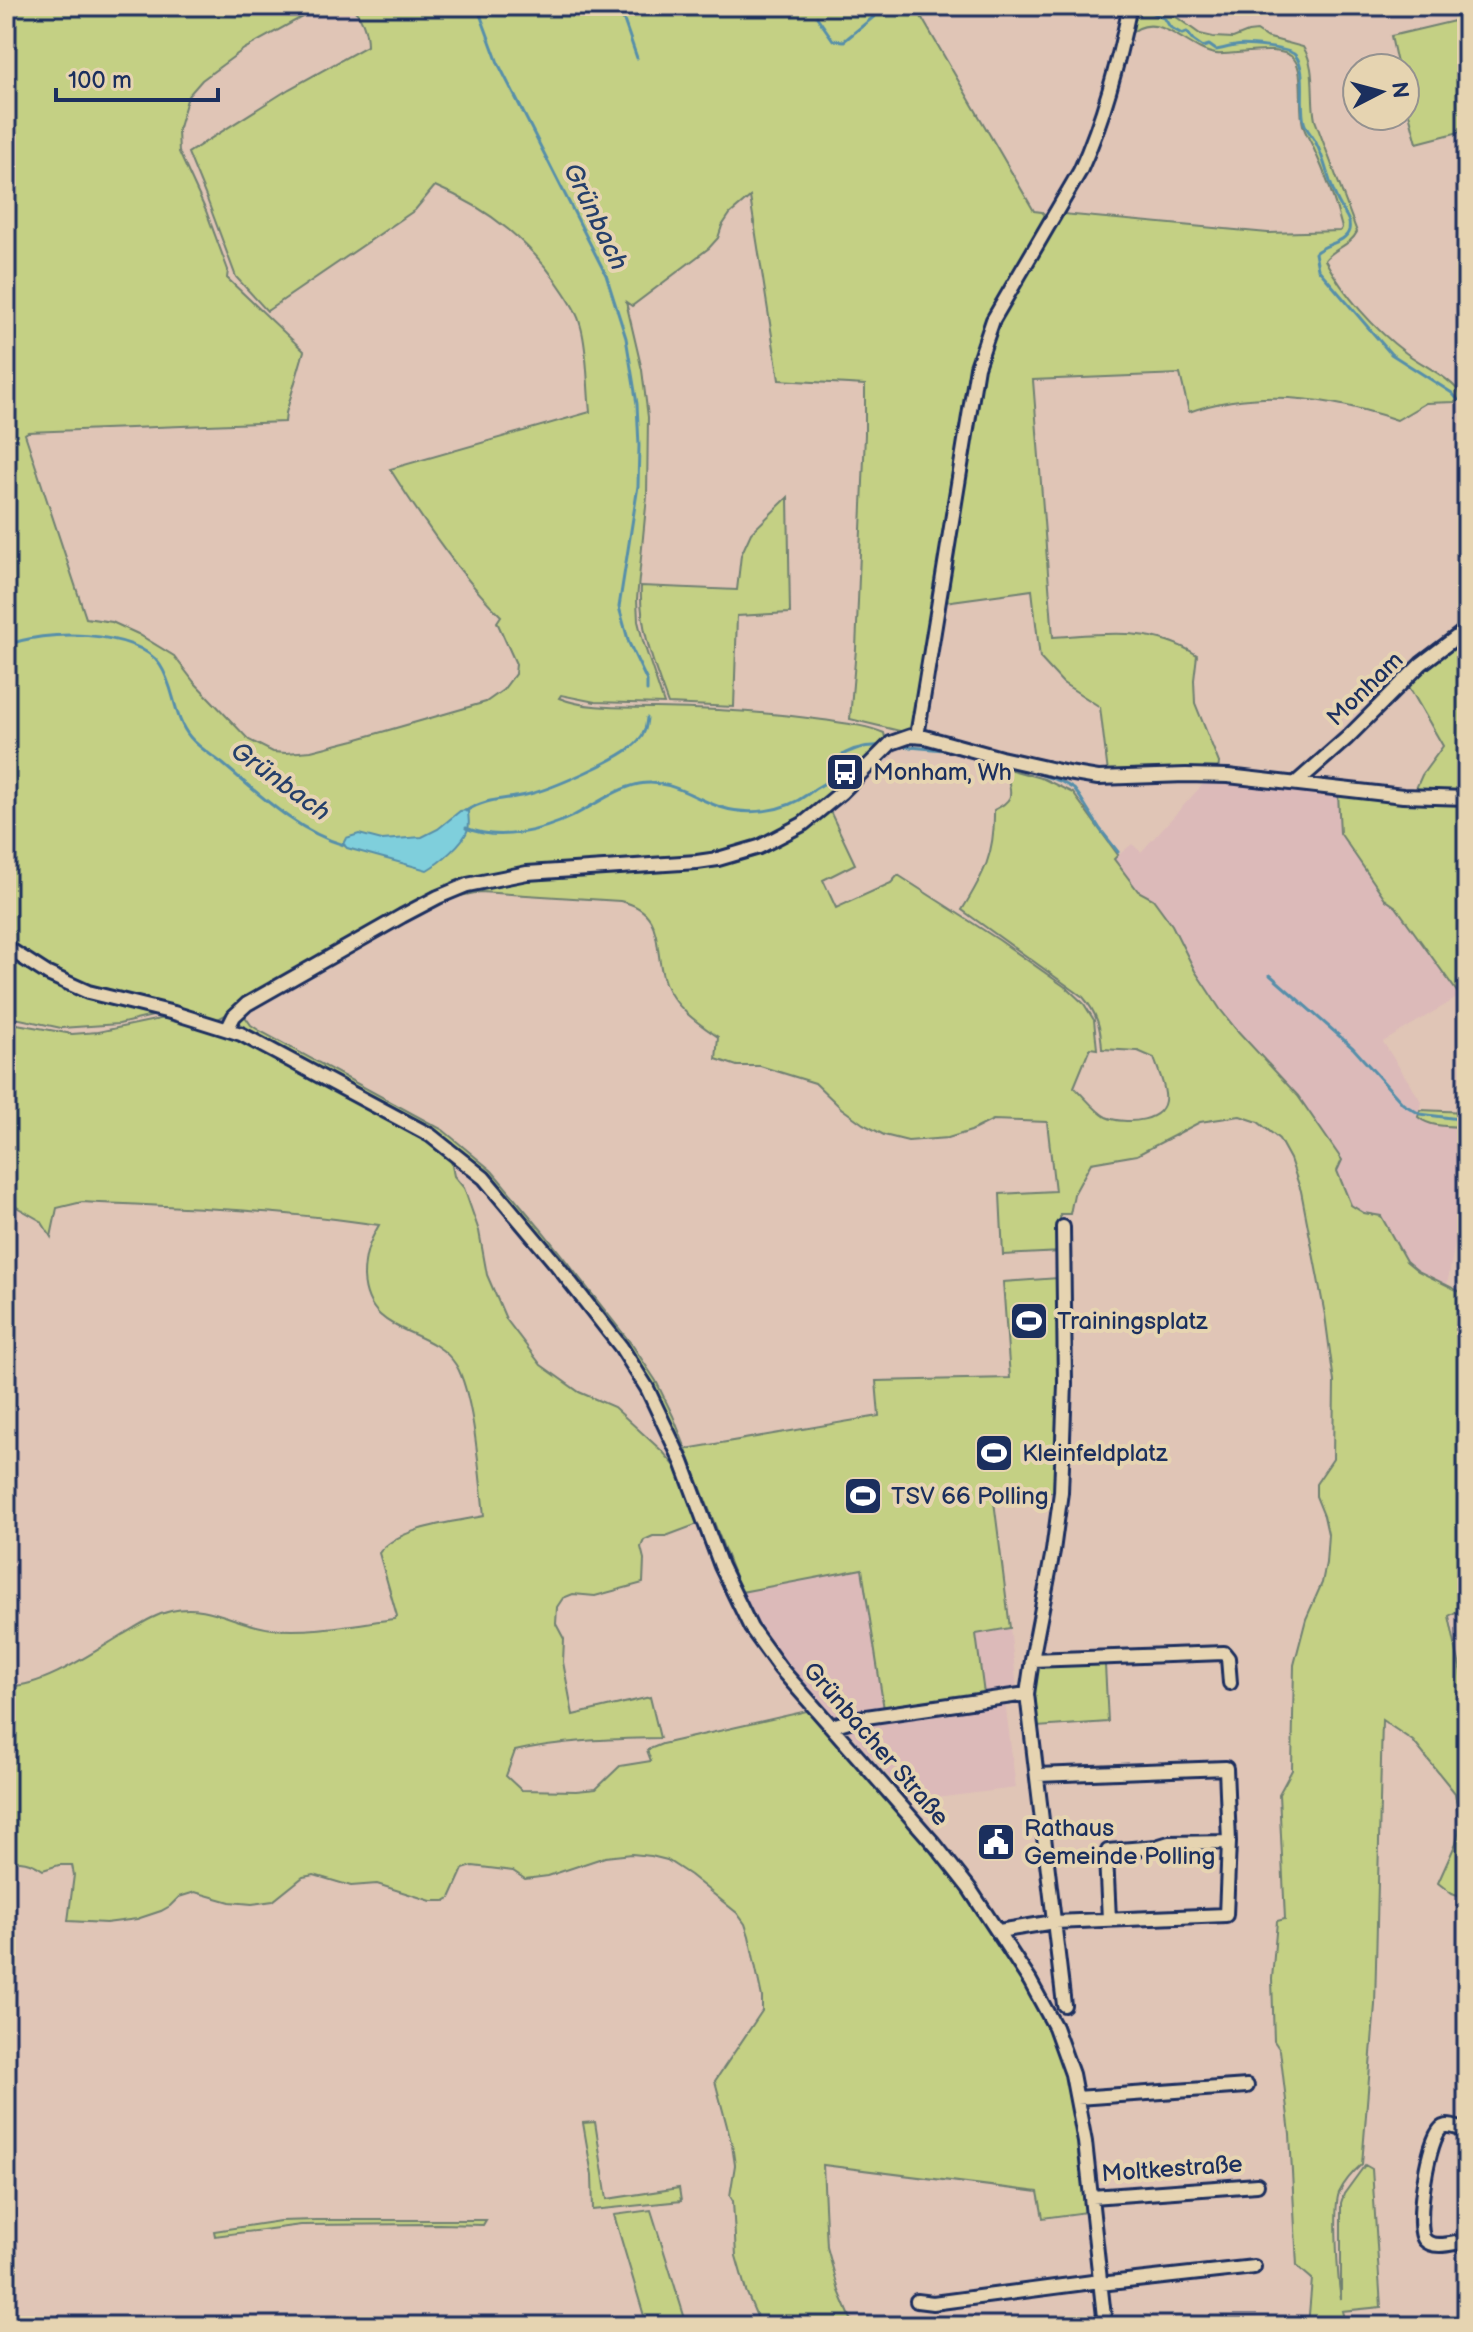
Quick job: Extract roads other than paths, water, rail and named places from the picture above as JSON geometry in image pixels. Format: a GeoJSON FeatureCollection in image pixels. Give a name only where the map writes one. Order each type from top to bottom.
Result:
{"type":"FeatureCollection","features":[{"type":"Feature","properties":{"kind":"street"},"geometry":{"type":"LineString","coordinates":[[917,736],[977,367],[993,320],[1091,148],[1109,94],[1130,6]]}},
{"type":"Feature","properties":{"kind":"street","name":"Monham"},"geometry":{"type":"LineString","coordinates":[[1296,783],[1347,738],[1421,664],[1467,629]]}},
{"type":"Feature","properties":{"kind":"street"},"geometry":{"type":"LineString","coordinates":[[228,1028],[234,1016],[247,1004],[402,916],[467,885],[527,873],[697,862],[759,847],[820,811],[886,747],[904,737],[917,736],[1085,776],[1200,775],[1403,796],[1467,798]]}},
{"type":"Feature","properties":{"kind":"street","name":"Grünbacher Straße"},"geometry":{"type":"LineString","coordinates":[[6,947],[48,974],[88,992],[228,1028],[430,1135],[484,1178],[556,1264],[621,1347],[647,1388],[682,1462],[721,1566],[751,1628],[780,1668],[936,1846],[999,1931],[1055,2027],[1067,2056],[1077,2098],[1092,2197],[1105,2326]]}},
{"type":"Feature","properties":{"kind":"street"},"geometry":{"type":"LineString","coordinates":[[1063,1227],[1065,1384],[1061,1492],[1027,1694],[1064,2005]]}},
{"type":"Feature","properties":{"kind":"street"},"geometry":{"type":"LineString","coordinates":[[1032,1660],[1224,1653],[1228,1658],[1230,1683]]}},
{"type":"Feature","properties":{"kind":"street"},"geometry":{"type":"LineString","coordinates":[[832,1726],[859,1718],[1027,1694]]}},
{"type":"Feature","properties":{"kind":"street"},"geometry":{"type":"LineString","coordinates":[[999,1931],[1054,1922],[1226,1915],[1229,1842],[1226,1768],[1037,1775]]}},
{"type":"Feature","properties":{"kind":"street"},"geometry":{"type":"LineString","coordinates":[[1109,1919],[1108,1851],[1169,1843],[1229,1842]]}},
{"type":"Feature","properties":{"kind":"street"},"geometry":{"type":"LineString","coordinates":[[1077,2098],[1247,2086]]}},
{"type":"Feature","properties":{"kind":"street"},"geometry":{"type":"LineString","coordinates":[[1467,2131],[1449,2126],[1437,2133],[1425,2179],[1420,2228],[1425,2240],[1437,2245],[1467,2241]]}},
{"type":"Feature","properties":{"kind":"street","name":"Moltkestraße"},"geometry":{"type":"LineString","coordinates":[[1092,2197],[1257,2185]]}},
{"type":"Feature","properties":{"kind":"street"},"geometry":{"type":"LineString","coordinates":[[917,2301],[933,2303],[1254,2267]]}},
{"type":"Feature","properties":{"kind":"water"},"geometry":{"type":"Polygon","coordinates":[[[468,810],[469,825],[462,840],[427,870],[347,848],[343,844],[346,838],[359,834],[382,840],[422,837],[438,829],[460,811],[468,810]]]}},
{"type":"Feature","properties":{"kind":"waterway","name":"Grünbach"},"geometry":{"type":"LineString","coordinates":[[477,6],[498,63],[606,275],[626,338],[637,404],[638,486],[619,607],[629,643],[647,681],[647,691]]}},
{"type":"Feature","properties":{"kind":"waterway"},"geometry":{"type":"LineString","coordinates":[[619,6],[637,58]]}},
{"type":"Feature","properties":{"kind":"waterway","name":"Grünbach"},"geometry":{"type":"LineString","coordinates":[[817,17],[833,40],[844,41],[887,6]]}},
{"type":"Feature","properties":{"kind":"waterway","name":"Grünbach"},"geometry":{"type":"LineString","coordinates":[[1065,6],[1079,6]]}},
{"type":"Feature","properties":{"kind":"waterway","name":"Grünbach"},"geometry":{"type":"LineString","coordinates":[[1138,6],[1165,19],[1170,27],[1182,34],[1187,32],[1203,47],[1209,45],[1216,50],[1257,46],[1295,55],[1301,69],[1304,122],[1320,151],[1337,200],[1349,223],[1344,238],[1315,253],[1318,269],[1391,354],[1458,400]]}},
{"type":"Feature","properties":{"kind":"waterway","name":"Grünbach"},"geometry":{"type":"LineString","coordinates":[[1463,408],[1467,414]]}},
{"type":"Feature","properties":{"kind":"waterway","name":"Grünbach"},"geometry":{"type":"LineString","coordinates":[[6,646],[42,637],[88,636],[131,644],[148,653],[165,674],[180,720],[194,741],[295,821],[344,845]]}},
{"type":"Feature","properties":{"kind":"waterway","name":"Grünbach"},"geometry":{"type":"LineString","coordinates":[[466,811],[488,802],[537,792],[602,764],[638,741],[645,730],[647,718]]}},
{"type":"Feature","properties":{"kind":"waterway"},"geometry":{"type":"LineString","coordinates":[[466,828],[492,834],[534,830],[573,816],[622,790],[650,783],[671,786],[731,810],[766,811],[788,805],[827,782],[836,759],[841,756],[858,748],[882,746]]}},
{"type":"Feature","properties":{"kind":"waterway"},"geometry":{"type":"LineString","coordinates":[[898,746],[944,750],[1060,781],[1074,789],[1118,852]]}},
{"type":"Feature","properties":{"kind":"waterway"},"geometry":{"type":"LineString","coordinates":[[1270,975],[1353,1048],[1403,1104],[1420,1114],[1467,1120]]}},
{"type":"Feature","properties":{"kind":"place","name":"Monham, Wh"},"geometry":{"type":"Point","coordinates":[845,772]}},
{"type":"Feature","properties":{"kind":"place","name":"Trainingsplatz"},"geometry":{"type":"Point","coordinates":[1029,1321]}},
{"type":"Feature","properties":{"kind":"place","name":"Kleinfeldplatz"},"geometry":{"type":"Point","coordinates":[994,1453]}},
{"type":"Feature","properties":{"kind":"place","name":"TSV 66 Polling"},"geometry":{"type":"Point","coordinates":[863,1496]}},
{"type":"Feature","properties":{"kind":"place","name":"Rathaus Gemeinde Polling"},"geometry":{"type":"Point","coordinates":[996,1842]}}]}
